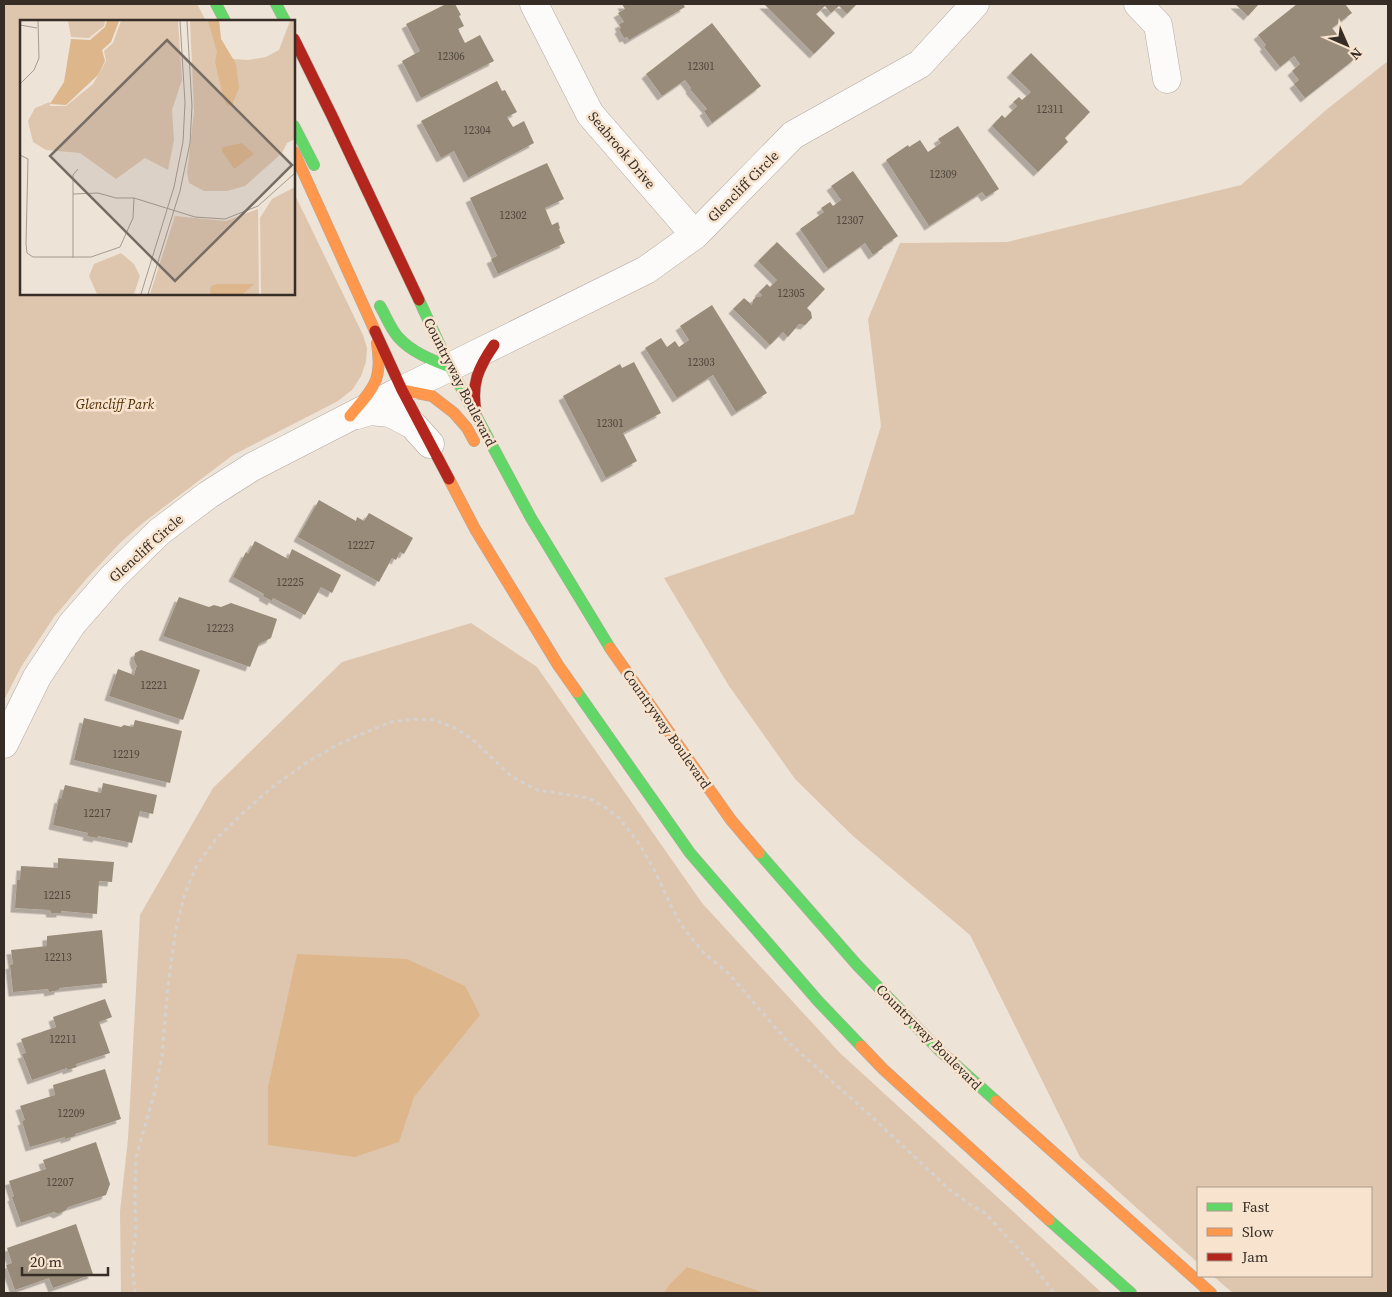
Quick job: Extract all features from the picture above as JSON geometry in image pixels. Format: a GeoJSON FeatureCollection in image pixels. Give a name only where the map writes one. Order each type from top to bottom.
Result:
{"type":"FeatureCollection","features":[{"type":"Feature","properties":{"kind":"street"},"geometry":{"type":"LineString","coordinates":[[216,4],[225,20]]}},
{"type":"Feature","properties":{"kind":"street"},"geometry":{"type":"LineString","coordinates":[[276,4],[284,20]]}},
{"type":"Feature","properties":{"kind":"street","name":"Seabrook Drive"},"geometry":{"type":"LineString","coordinates":[[534,4],[590,114],[695,235]]}},
{"type":"Feature","properties":{"kind":"street","name":"Glencliff Circle"},"geometry":{"type":"LineString","coordinates":[[4,744],[37,677],[72,624],[112,578],[159,532],[208,495],[252,467],[402,390],[646,270],[695,235],[793,136],[920,64],[975,4]]}},
{"type":"Feature","properties":{"kind":"street"},"geometry":{"type":"LineString","coordinates":[[1138,4],[1158,25],[1167,79]]}},
{"type":"Feature","properties":{"kind":"street","name":"Countryway Boulevard"},"geometry":{"type":"LineString","coordinates":[[295,41],[450,367],[531,518],[602,637],[731,820],[857,964],[939,1050],[1211,1293]]}},
{"type":"Feature","properties":{"kind":"street"},"geometry":{"type":"LineString","coordinates":[[295,128],[320,177]]}},
{"type":"Feature","properties":{"kind":"street"},"geometry":{"type":"LineString","coordinates":[[295,154],[402,390],[474,529],[558,665],[690,853],[818,1001],[883,1069],[1131,1293]]}},
{"type":"Feature","properties":{"kind":"street"},"geometry":{"type":"LineString","coordinates":[[377,299],[391,327],[399,338],[428,359],[450,367]]}},
{"type":"Feature","properties":{"kind":"street"},"geometry":{"type":"LineString","coordinates":[[402,390],[422,355],[426,338],[424,314]]}},
{"type":"Feature","properties":{"kind":"street","name":"Glencliff Circle"},"geometry":{"type":"LineString","coordinates":[[424,314],[453,343],[474,348],[494,345]]}},
{"type":"Feature","properties":{"kind":"street"},"geometry":{"type":"LineString","coordinates":[[350,416],[369,394],[378,376],[380,358],[375,332]]}},
{"type":"Feature","properties":{"kind":"street"},"geometry":{"type":"LineString","coordinates":[[478,419],[473,396],[476,378],[482,363],[494,345]]}},
{"type":"Feature","properties":{"kind":"street","name":"Glencliff Circle"},"geometry":{"type":"LineString","coordinates":[[430,444],[428,412],[432,396],[442,376],[450,367]]}},
{"type":"Feature","properties":{"kind":"street"},"geometry":{"type":"LineString","coordinates":[[402,390],[432,396],[454,413],[467,428],[480,452]]}},
{"type":"Feature","properties":{"kind":"street","name":"Glencliff Circle"},"geometry":{"type":"LineString","coordinates":[[350,416],[370,411],[390,413],[413,425],[430,444]]}},
{"type":"Feature","properties":{"kind":"street"},"geometry":{"type":"LineString","coordinates":[[577,615],[602,637]]}},
{"type":"Feature","properties":{"kind":"path"},"geometry":{"type":"LineString","coordinates":[[135,1293],[132,1262],[136,1231],[134,1198],[136,1157],[155,1091],[162,1056],[168,985],[176,929],[196,864],[216,839],[242,813],[270,789],[306,763],[335,746],[366,732],[391,722],[413,719],[434,720],[456,728],[472,739],[511,776],[537,790],[590,798],[618,817],[638,842],[684,929],[704,953],[728,973],[788,1042],[950,1190],[985,1213],[1032,1264],[1054,1293]]}},
{"type":"Feature","properties":{"kind":"green space","name":"Glencliff Park"},"geometry":{"type":"Polygon","coordinates":[[[4,4],[197,4],[205,20],[20,20],[20,295],[295,295],[295,195],[363,335],[367,348],[366,362],[361,376],[353,389],[338,401],[233,455],[144,522],[121,542],[54,617],[21,667],[4,700],[4,4]]]}},
{"type":"Feature","properties":{"kind":"green space"},"geometry":{"type":"Polygon","coordinates":[[[1388,61],[1388,1293],[1233,1293],[1214,1277],[1372,1277],[1372,1187],[1197,1187],[1197,1262],[1080,1157],[970,935],[853,836],[795,779],[729,686],[664,578],[854,514],[881,426],[868,319],[900,243],[1007,242],[1241,185],[1326,110],[1388,61]]]}},
{"type":"Feature","properties":{"kind":"green space"},"geometry":{"type":"Polygon","coordinates":[[[471,623],[537,667],[702,903],[840,1053],[1102,1293],[121,1293],[120,1211],[128,1139],[140,915],[213,788],[342,662],[471,623]]]}},
{"type":"Feature","properties":{"kind":"shaded area"},"geometry":{"type":"Polygon","coordinates":[[[297,954],[407,959],[465,986],[480,1015],[414,1097],[399,1142],[355,1157],[268,1145],[268,1087],[297,954]]]}},
{"type":"Feature","properties":{"kind":"shaded area"},"geometry":{"type":"Polygon","coordinates":[[[687,1267],[765,1293],[664,1293],[669,1285],[687,1267]]]}},
{"type":"Feature","properties":{"kind":"building"},"geometry":{"type":"Polygon","coordinates":[[[446,4],[455,4],[461,15],[459,16],[464,26],[458,29],[465,43],[480,35],[494,61],[421,98],[402,61],[420,51],[406,24],[446,4]]]}},
{"type":"Feature","properties":{"kind":"building"},"geometry":{"type":"Polygon","coordinates":[[[622,4],[683,4],[685,7],[629,40],[627,37],[624,38],[619,29],[621,28],[619,24],[624,22],[618,13],[625,9],[622,4]]]}},
{"type":"Feature","properties":{"kind":"building"},"geometry":{"type":"Polygon","coordinates":[[[764,4],[857,4],[847,14],[839,6],[831,13],[825,6],[816,14],[835,33],[814,54],[764,4]]]}},
{"type":"Feature","properties":{"kind":"building"},"geometry":{"type":"Polygon","coordinates":[[[1235,4],[1259,4],[1248,16],[1235,4]]]}},
{"type":"Feature","properties":{"kind":"building"},"geometry":{"type":"Polygon","coordinates":[[[1297,4],[1345,4],[1352,13],[1332,28],[1356,58],[1305,98],[1294,84],[1299,80],[1292,71],[1300,64],[1294,56],[1280,67],[1264,47],[1266,45],[1258,35],[1297,4]]]}},
{"type":"Feature","properties":{"kind":"building"},"geometry":{"type":"Polygon","coordinates":[[[712,23],[761,86],[712,123],[704,111],[707,109],[685,80],[662,96],[646,74],[712,23]]]}},
{"type":"Feature","properties":{"kind":"building"},"geometry":{"type":"Polygon","coordinates":[[[1031,53],[1090,112],[1065,138],[1068,142],[1038,172],[992,126],[1002,115],[1005,118],[1017,106],[1013,102],[1019,97],[1022,100],[1031,92],[1011,73],[1031,53]]]}},
{"type":"Feature","properties":{"kind":"building"},"geometry":{"type":"Polygon","coordinates":[[[497,81],[502,91],[505,90],[517,112],[507,117],[513,127],[524,121],[534,143],[468,178],[454,151],[441,158],[421,121],[497,81]]]}},
{"type":"Feature","properties":{"kind":"building"},"geometry":{"type":"Polygon","coordinates":[[[958,126],[999,189],[986,197],[982,192],[929,226],[886,160],[908,145],[909,147],[920,140],[928,152],[941,143],[938,139],[958,126]]]}},
{"type":"Feature","properties":{"kind":"building"},"geometry":{"type":"Polygon","coordinates":[[[547,163],[564,199],[545,208],[552,225],[558,222],[565,243],[498,274],[491,259],[497,256],[470,198],[547,163]]]}},
{"type":"Feature","properties":{"kind":"building"},"geometry":{"type":"Polygon","coordinates":[[[853,171],[898,236],[873,255],[865,243],[828,269],[800,229],[824,212],[821,208],[830,202],[833,206],[841,200],[831,186],[853,171]]]}},
{"type":"Feature","properties":{"kind":"building"},"geometry":{"type":"Polygon","coordinates":[[[777,242],[825,289],[807,308],[811,312],[812,318],[805,325],[799,324],[788,337],[783,332],[770,345],[733,309],[744,298],[752,305],[756,297],[762,295],[759,292],[767,284],[770,287],[777,280],[758,261],[777,242]]]}},
{"type":"Feature","properties":{"kind":"building"},"geometry":{"type":"Polygon","coordinates":[[[712,305],[767,393],[736,412],[713,375],[677,398],[645,348],[661,338],[667,347],[675,341],[679,347],[689,340],[680,326],[712,305]]]}},
{"type":"Feature","properties":{"kind":"building"},"geometry":{"type":"Polygon","coordinates":[[[634,362],[661,413],[623,433],[637,461],[606,478],[563,396],[620,364],[622,368],[634,362]]]}},
{"type":"Feature","properties":{"kind":"building"},"geometry":{"type":"Polygon","coordinates":[[[319,500],[356,521],[357,517],[364,521],[369,513],[413,538],[404,554],[400,552],[396,560],[392,558],[379,582],[298,537],[319,500]]]}},
{"type":"Feature","properties":{"kind":"building"},"geometry":{"type":"Polygon","coordinates":[[[255,541],[288,559],[292,549],[341,575],[332,593],[321,587],[305,615],[273,598],[272,601],[263,596],[264,594],[233,577],[246,552],[248,554],[255,541]]]}},
{"type":"Feature","properties":{"kind":"building"},"geometry":{"type":"Polygon","coordinates":[[[179,597],[209,607],[214,605],[221,607],[231,603],[277,619],[271,638],[259,644],[250,667],[163,636],[179,597]]]}},
{"type":"Feature","properties":{"kind":"building"},"geometry":{"type":"Polygon","coordinates":[[[141,650],[200,670],[183,720],[109,696],[118,669],[134,675],[137,665],[134,659],[135,653],[141,650]]]}},
{"type":"Feature","properties":{"kind":"building"},"geometry":{"type":"Polygon","coordinates":[[[84,718],[121,727],[124,725],[133,727],[135,720],[182,731],[170,783],[74,760],[84,718]]]}},
{"type":"Feature","properties":{"kind":"building"},"geometry":{"type":"Polygon","coordinates":[[[103,783],[157,795],[153,814],[140,811],[132,843],[98,836],[97,838],[87,836],[88,833],[53,825],[59,798],[61,799],[65,785],[101,793],[103,783]]]}},
{"type":"Feature","properties":{"kind":"building"},"geometry":{"type":"Polygon","coordinates":[[[58,858],[114,862],[112,882],[99,881],[97,914],[61,911],[61,913],[51,913],[50,910],[15,908],[17,880],[20,880],[21,866],[58,868],[58,858]]]}},
{"type":"Feature","properties":{"kind":"building"},"geometry":{"type":"Polygon","coordinates":[[[102,930],[107,983],[59,988],[59,990],[49,992],[48,989],[13,992],[10,965],[13,964],[11,950],[47,946],[47,936],[102,930]]]}},
{"type":"Feature","properties":{"kind":"building"},"geometry":{"type":"Polygon","coordinates":[[[105,999],[112,1017],[99,1022],[110,1053],[76,1064],[77,1067],[67,1070],[67,1068],[32,1080],[22,1054],[26,1053],[21,1039],[56,1027],[53,1017],[105,999]]]}},
{"type":"Feature","properties":{"kind":"building"},"geometry":{"type":"Polygon","coordinates":[[[105,1069],[121,1119],[75,1134],[75,1136],[30,1147],[22,1121],[25,1120],[20,1106],[55,1095],[53,1085],[105,1069]]]}},
{"type":"Feature","properties":{"kind":"building"},"geometry":{"type":"Polygon","coordinates":[[[96,1142],[110,1184],[106,1195],[68,1207],[58,1214],[54,1212],[21,1223],[12,1197],[14,1196],[9,1181],[46,1169],[43,1160],[96,1142]]]}},
{"type":"Feature","properties":{"kind":"building"},"geometry":{"type":"Polygon","coordinates":[[[76,1224],[93,1274],[53,1288],[49,1278],[15,1290],[6,1265],[12,1263],[7,1248],[76,1224]]]}},
{"type":"Feature","properties":{"kind":"traffic: fast"},"geometry":{"type":"LineString","coordinates":[[216,4],[224,20]]}},
{"type":"Feature","properties":{"kind":"traffic: fast"},"geometry":{"type":"LineString","coordinates":[[276,4],[284,20]]}},
{"type":"Feature","properties":{"kind":"traffic: fast"},"geometry":{"type":"LineString","coordinates":[[295,128],[314,165]]}},
{"type":"Feature","properties":{"kind":"traffic: fast"},"geometry":{"type":"LineString","coordinates":[[419,300],[450,367],[531,518],[610,648]]}},
{"type":"Feature","properties":{"kind":"traffic: fast"},"geometry":{"type":"LineString","coordinates":[[380,306],[393,330],[403,342],[422,355],[450,367]]}},
{"type":"Feature","properties":{"kind":"traffic: fast"},"geometry":{"type":"LineString","coordinates":[[577,692],[690,853],[818,1001],[861,1046]]}},
{"type":"Feature","properties":{"kind":"traffic: fast"},"geometry":{"type":"LineString","coordinates":[[759,853],[857,965],[939,1050],[996,1101]]}},
{"type":"Feature","properties":{"kind":"traffic: fast"},"geometry":{"type":"LineString","coordinates":[[1049,1220],[1131,1293]]}},
{"type":"Feature","properties":{"kind":"traffic: slow"},"geometry":{"type":"LineString","coordinates":[[295,154],[375,331]]}},
{"type":"Feature","properties":{"kind":"traffic: slow"},"geometry":{"type":"LineString","coordinates":[[350,416],[370,391],[377,376],[379,367],[377,343]]}},
{"type":"Feature","properties":{"kind":"traffic: slow"},"geometry":{"type":"LineString","coordinates":[[402,390],[432,396],[454,413],[467,428],[474,441]]}},
{"type":"Feature","properties":{"kind":"traffic: slow"},"geometry":{"type":"LineString","coordinates":[[449,479],[475,529],[558,665],[577,692]]}},
{"type":"Feature","properties":{"kind":"traffic: slow"},"geometry":{"type":"LineString","coordinates":[[610,648],[731,820],[759,853]]}},
{"type":"Feature","properties":{"kind":"traffic: slow"},"geometry":{"type":"LineString","coordinates":[[861,1046],[883,1069],[1049,1220]]}},
{"type":"Feature","properties":{"kind":"traffic: slow"},"geometry":{"type":"LineString","coordinates":[[996,1101],[1211,1293]]}},
{"type":"Feature","properties":{"kind":"traffic: jam"},"geometry":{"type":"LineString","coordinates":[[295,41],[419,300]]}},
{"type":"Feature","properties":{"kind":"traffic: jam"},"geometry":{"type":"LineString","coordinates":[[375,331],[402,390],[449,479]]}},
{"type":"Feature","properties":{"kind":"traffic: jam"},"geometry":{"type":"LineString","coordinates":[[476,412],[474,393],[477,377],[494,345]]}}]}
